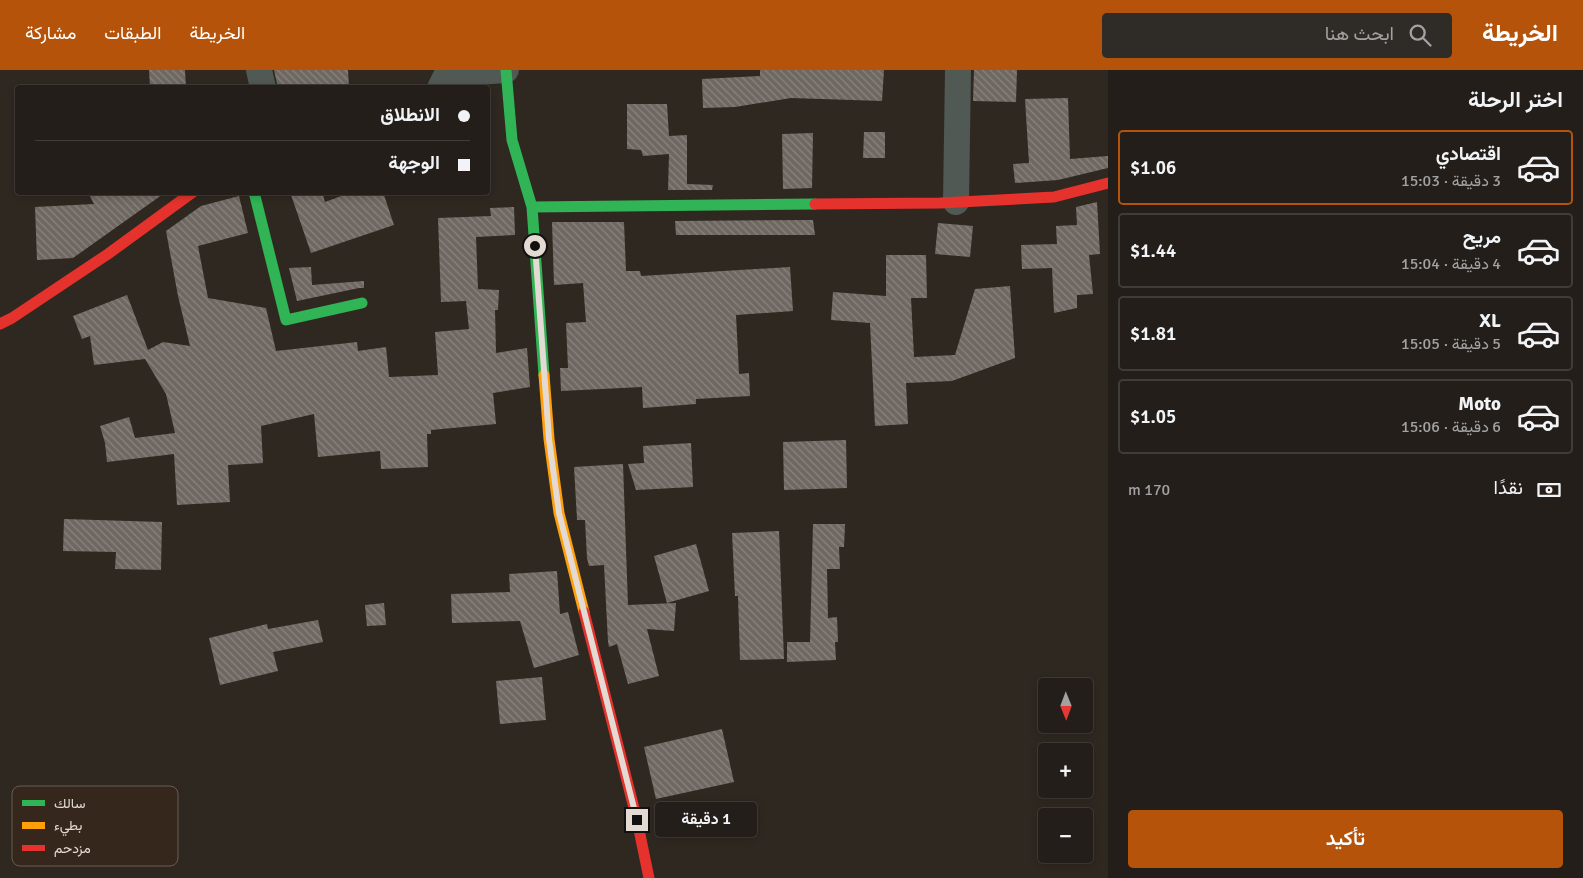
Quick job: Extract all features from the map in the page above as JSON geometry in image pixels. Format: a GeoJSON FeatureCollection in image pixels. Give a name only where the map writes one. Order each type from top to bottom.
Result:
{"type":"FeatureCollection","features":[{"type":"Feature","properties":{"kind":"street"},"geometry":{"type":"LineString","coordinates":[[259,70],[262,85]]}},
{"type":"Feature","properties":{"kind":"street"},"geometry":{"type":"LineString","coordinates":[[442,85],[447,74],[506,70],[512,140],[532,208],[549,439],[559,513],[637,820],[649,878]]}},
{"type":"Feature","properties":{"kind":"street"},"geometry":{"type":"LineString","coordinates":[[956,202],[958,70]]}},
{"type":"Feature","properties":{"kind":"street"},"geometry":{"type":"LineString","coordinates":[[532,208],[956,202],[1054,197],[1108,183]]}},
{"type":"Feature","properties":{"kind":"street"},"geometry":{"type":"LineString","coordinates":[[0,324],[108,254],[189,195]]}},
{"type":"Feature","properties":{"kind":"street"},"geometry":{"type":"LineString","coordinates":[[255,195],[286,320],[362,303]]}},
{"type":"Feature","properties":{"kind":"building"},"geometry":{"type":"Polygon","coordinates":[[[149,70],[185,70],[186,85],[150,85],[149,70]]]}},
{"type":"Feature","properties":{"kind":"building"},"geometry":{"type":"Polygon","coordinates":[[[274,70],[348,70],[349,85],[277,85],[274,70]]]}},
{"type":"Feature","properties":{"kind":"building"},"geometry":{"type":"Polygon","coordinates":[[[760,70],[884,70],[882,101],[791,98],[735,107],[703,108],[702,79],[760,76],[760,70]]]}},
{"type":"Feature","properties":{"kind":"building"},"geometry":{"type":"Polygon","coordinates":[[[974,70],[1017,70],[1016,102],[973,101],[974,70]]]}},
{"type":"Feature","properties":{"kind":"building"},"geometry":{"type":"Polygon","coordinates":[[[1068,98],[1070,159],[1108,156],[1108,168],[1058,180],[1015,183],[1013,164],[1029,163],[1025,99],[1068,98]]]}},
{"type":"Feature","properties":{"kind":"building"},"geometry":{"type":"Polygon","coordinates":[[[627,104],[667,104],[669,136],[687,135],[687,184],[713,185],[712,190],[668,190],[669,154],[643,156],[641,150],[627,149],[627,104]]]}},
{"type":"Feature","properties":{"kind":"building"},"geometry":{"type":"Polygon","coordinates":[[[864,132],[885,132],[885,158],[863,158],[864,132]]]}},
{"type":"Feature","properties":{"kind":"building"},"geometry":{"type":"Polygon","coordinates":[[[813,133],[812,188],[783,189],[782,134],[813,133]]]}},
{"type":"Feature","properties":{"kind":"building"},"geometry":{"type":"Polygon","coordinates":[[[90,195],[162,195],[73,258],[37,260],[35,207],[94,204],[90,195]]]}},
{"type":"Feature","properties":{"kind":"building"},"geometry":{"type":"Polygon","coordinates":[[[291,195],[323,195],[325,202],[344,195],[384,195],[394,225],[311,253],[291,195]]]}},
{"type":"Feature","properties":{"kind":"building"},"geometry":{"type":"Polygon","coordinates":[[[239,196],[248,233],[198,246],[208,298],[266,308],[276,351],[357,342],[358,351],[386,347],[389,377],[438,375],[435,332],[469,329],[466,301],[441,302],[438,218],[491,216],[490,208],[514,207],[515,235],[476,237],[478,289],[499,290],[498,310],[495,310],[496,353],[527,348],[530,387],[493,393],[496,424],[431,430],[431,434],[427,434],[428,467],[381,469],[380,451],[318,457],[314,414],[261,426],[263,463],[228,465],[230,502],[177,505],[174,454],[107,462],[105,443],[100,426],[129,417],[135,438],[175,433],[166,394],[145,359],[94,365],[90,336],[82,339],[73,316],[127,295],[148,350],[163,342],[190,346],[178,296],[166,231],[201,206],[239,196]]]}},
{"type":"Feature","properties":{"kind":"building"},"geometry":{"type":"Polygon","coordinates":[[[1097,202],[1100,254],[1089,255],[1093,294],[1077,295],[1077,308],[1054,313],[1052,268],[1022,269],[1021,245],[1057,244],[1056,226],[1077,225],[1076,207],[1097,202]]]}},
{"type":"Feature","properties":{"kind":"building"},"geometry":{"type":"Polygon","coordinates":[[[813,220],[815,235],[676,235],[675,221],[813,220]]]}},
{"type":"Feature","properties":{"kind":"building"},"geometry":{"type":"Polygon","coordinates":[[[552,222],[624,222],[626,271],[640,271],[641,276],[790,267],[793,311],[736,315],[739,374],[749,373],[750,396],[696,399],[696,404],[643,408],[642,387],[561,391],[560,368],[568,368],[566,323],[586,322],[583,283],[554,285],[552,222]]]}},
{"type":"Feature","properties":{"kind":"building"},"geometry":{"type":"Polygon","coordinates":[[[938,223],[973,226],[970,257],[935,254],[938,223]]]}},
{"type":"Feature","properties":{"kind":"building"},"geometry":{"type":"Polygon","coordinates":[[[886,255],[926,255],[927,298],[911,298],[914,357],[955,355],[975,289],[1010,286],[1015,358],[952,381],[906,383],[908,424],[875,426],[870,323],[831,320],[833,292],[886,296],[886,255]]]}},
{"type":"Feature","properties":{"kind":"building"},"geometry":{"type":"Polygon","coordinates":[[[311,267],[312,285],[364,281],[364,288],[297,301],[289,268],[311,267]]]}},
{"type":"Feature","properties":{"kind":"building"},"geometry":{"type":"Polygon","coordinates":[[[846,440],[847,488],[784,490],[783,442],[846,440]]]}},
{"type":"Feature","properties":{"kind":"building"},"geometry":{"type":"Polygon","coordinates":[[[691,443],[693,487],[636,490],[628,464],[644,463],[643,446],[691,443]]]}},
{"type":"Feature","properties":{"kind":"building"},"geometry":{"type":"Polygon","coordinates":[[[623,464],[628,605],[676,603],[674,631],[647,629],[659,676],[628,684],[617,644],[609,647],[604,565],[589,566],[585,520],[577,520],[574,467],[623,464]]]}},
{"type":"Feature","properties":{"kind":"building"},"geometry":{"type":"Polygon","coordinates":[[[64,519],[162,522],[161,570],[115,569],[116,552],[63,551],[64,519]]]}},
{"type":"Feature","properties":{"kind":"building"},"geometry":{"type":"Polygon","coordinates":[[[813,524],[845,524],[844,547],[839,547],[840,569],[827,569],[828,618],[837,617],[838,642],[835,642],[836,660],[787,662],[787,642],[810,642],[813,524]]]}},
{"type":"Feature","properties":{"kind":"building"},"geometry":{"type":"Polygon","coordinates":[[[779,531],[784,659],[740,660],[738,596],[735,596],[732,533],[779,531]]]}},
{"type":"Feature","properties":{"kind":"building"},"geometry":{"type":"Polygon","coordinates":[[[696,544],[709,591],[667,603],[654,556],[696,544]]]}},
{"type":"Feature","properties":{"kind":"building"},"geometry":{"type":"Polygon","coordinates":[[[557,571],[560,614],[568,612],[579,655],[534,668],[520,621],[452,623],[451,594],[510,592],[509,574],[557,571]]]}},
{"type":"Feature","properties":{"kind":"building"},"geometry":{"type":"Polygon","coordinates":[[[384,603],[386,625],[367,626],[365,605],[384,603]]]}},
{"type":"Feature","properties":{"kind":"building"},"geometry":{"type":"Polygon","coordinates":[[[318,620],[323,642],[273,652],[278,671],[220,685],[209,638],[267,624],[268,629],[318,620]]]}},
{"type":"Feature","properties":{"kind":"building"},"geometry":{"type":"Polygon","coordinates":[[[542,677],[546,720],[500,724],[496,681],[542,677]]]}},
{"type":"Feature","properties":{"kind":"building"},"geometry":{"type":"Polygon","coordinates":[[[722,729],[734,782],[656,799],[644,747],[722,729]]]}},
{"type":"Feature","properties":{"kind":"traffic: fast"},"geometry":{"type":"LineString","coordinates":[[506,70],[512,140],[532,207],[544,375]]}},
{"type":"Feature","properties":{"kind":"traffic: fast"},"geometry":{"type":"LineString","coordinates":[[255,195],[286,320],[362,303]]}},
{"type":"Feature","properties":{"kind":"traffic: fast"},"geometry":{"type":"LineString","coordinates":[[532,207],[815,204]]}},
{"type":"Feature","properties":{"kind":"traffic: slow"},"geometry":{"type":"LineString","coordinates":[[544,375],[549,439],[559,513],[584,612]]}},
{"type":"Feature","properties":{"kind":"traffic: jam"},"geometry":{"type":"LineString","coordinates":[[815,204],[940,203],[1054,197],[1108,183]]}},
{"type":"Feature","properties":{"kind":"traffic: jam"},"geometry":{"type":"LineString","coordinates":[[0,324],[108,254],[189,195]]}},
{"type":"Feature","properties":{"kind":"traffic: jam"},"geometry":{"type":"LineString","coordinates":[[584,612],[637,820],[649,878]]}},
{"type":"Feature","properties":{"kind":"route"},"geometry":{"type":"LineString","coordinates":[[535,246],[549,439],[559,513],[637,820]]}}]}
